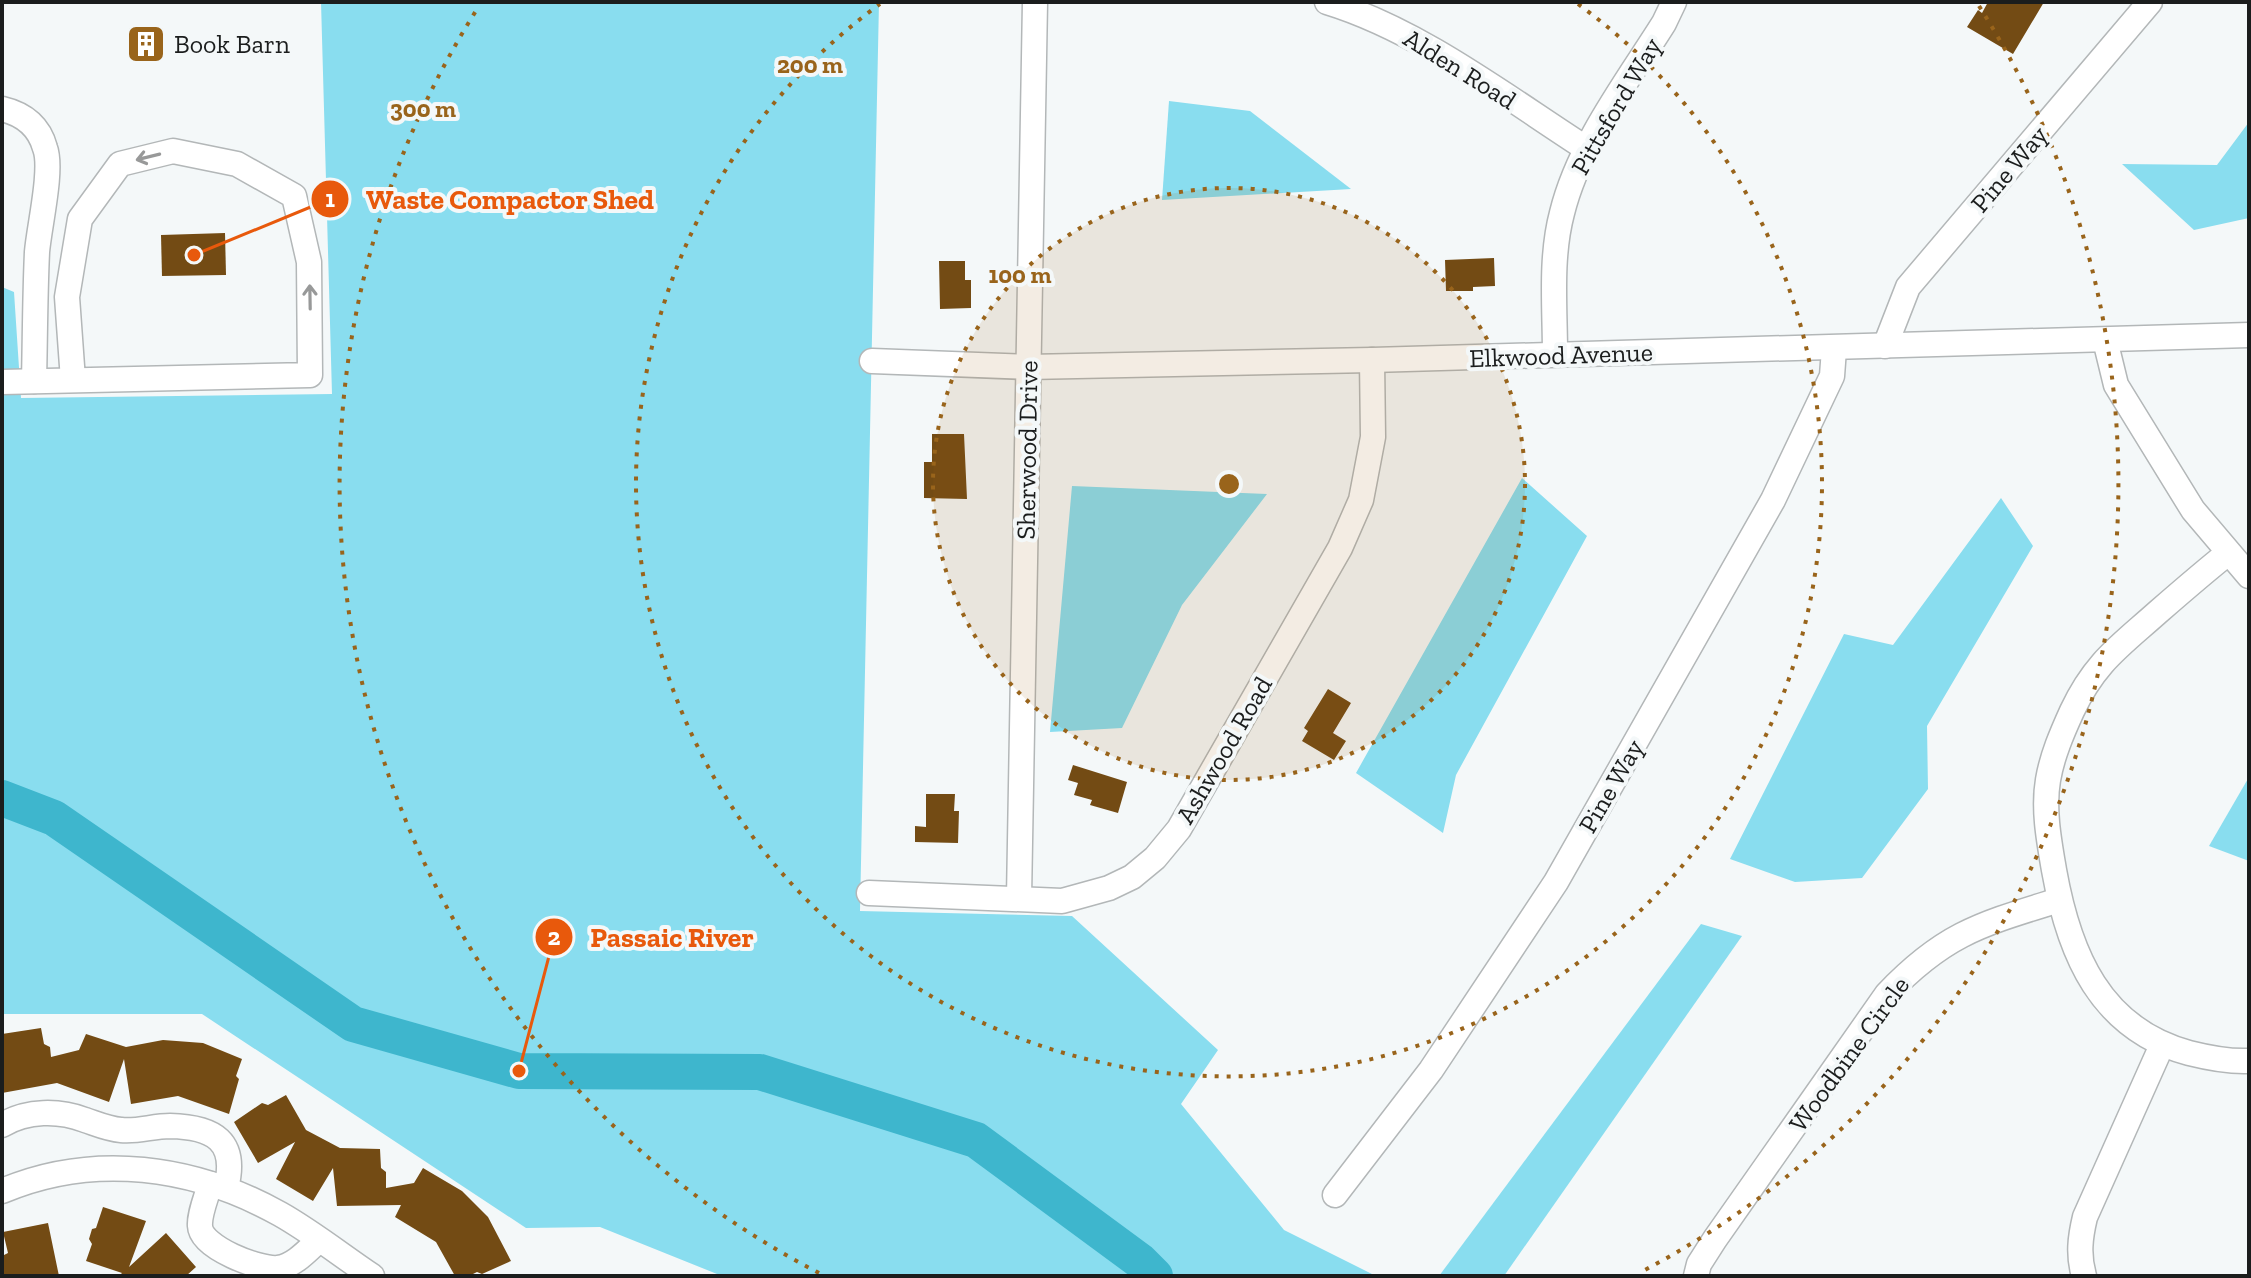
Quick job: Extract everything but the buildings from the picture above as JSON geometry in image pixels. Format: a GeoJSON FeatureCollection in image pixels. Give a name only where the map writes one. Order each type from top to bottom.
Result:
{"type":"FeatureCollection","features":[{"type":"Feature","properties":{"kind":"street","name":"Sherwood Drive"},"geometry":{"type":"LineString","coordinates":[[1019,898],[1035,2]]}},
{"type":"Feature","properties":{"kind":"street","name":"Alden Road"},"geometry":{"type":"LineString","coordinates":[[1327,2],[1412,37],[1587,149]]}},
{"type":"Feature","properties":{"kind":"street","name":"Pittsford Way"},"geometry":{"type":"LineString","coordinates":[[1555,354],[1557,240],[1562,212],[1587,149],[1674,2]]}},
{"type":"Feature","properties":{"kind":"street","name":"Pine Way"},"geometry":{"type":"LineString","coordinates":[[1885,346],[1908,287],[2150,2]]}},
{"type":"Feature","properties":{"kind":"street"},"geometry":{"type":"LineString","coordinates":[[2,109],[19,113],[38,131],[47,151],[43,215],[37,248],[34,381]]}},
{"type":"Feature","properties":{"kind":"street"},"geometry":{"type":"LineString","coordinates":[[2,382],[310,375],[309,262],[294,196],[237,164],[173,151],[120,164],[80,219],[67,297],[73,380]]}},
{"type":"Feature","properties":{"kind":"street","name":"Elkwood Avenue"},"geometry":{"type":"LineString","coordinates":[[872,361],[1028,367],[1834,349],[2249,335]]}},
{"type":"Feature","properties":{"kind":"street"},"geometry":{"type":"LineString","coordinates":[[2105,340],[2116,385],[2193,510],[2249,576]]}},
{"type":"Feature","properties":{"kind":"street","name":"Pine Way"},"geometry":{"type":"LineString","coordinates":[[1335,1195],[1431,1070],[1556,882],[1773,500],[1832,376],[1834,349]]}},
{"type":"Feature","properties":{"kind":"street","name":"Ashwood Road"},"geometry":{"type":"LineString","coordinates":[[869,893],[1062,901],[1109,888],[1132,877],[1155,858],[1179,829],[1340,548],[1361,500],[1373,437],[1372,360]]}},
{"type":"Feature","properties":{"kind":"street"},"geometry":{"type":"LineString","coordinates":[[2228,553],[2115,648],[2090,679],[2057,746],[2047,781],[2049,846],[2059,900],[2082,964],[2119,1015],[2140,1033],[2162,1045],[2207,1058],[2249,1061]]}},
{"type":"Feature","properties":{"kind":"street","name":"Woodbine Circle"},"geometry":{"type":"LineString","coordinates":[[1696,1276],[1699,1264],[1715,1239],[1887,994],[1915,965],[1957,936],[2012,913],[2059,900]]}},
{"type":"Feature","properties":{"kind":"street"},"geometry":{"type":"LineString","coordinates":[[2084,1276],[2080,1238],[2085,1217],[2162,1045]]}},
{"type":"Feature","properties":{"kind":"street"},"geometry":{"type":"LineString","coordinates":[[2,1125],[23,1116],[60,1113],[119,1130],[168,1126],[203,1130],[224,1144],[231,1166],[199,1225],[203,1236],[217,1249],[278,1268],[296,1260],[319,1240]]}},
{"type":"Feature","properties":{"kind":"street"},"geometry":{"type":"LineString","coordinates":[[2,1191],[30,1179],[86,1168],[148,1170],[218,1186],[283,1216],[372,1276]]}},
{"type":"Feature","properties":{"kind":"shaded area"},"geometry":{"type":"Polygon","coordinates":[[[321,2],[879,2],[860,911],[1072,916],[1218,1050],[1181,1104],[1284,1230],[1376,1276],[722,1276],[600,1227],[526,1228],[202,1014],[2,1014],[2,287],[14,292],[21,398],[332,394],[321,2]]]}},
{"type":"Feature","properties":{"kind":"shaded area"},"geometry":{"type":"Polygon","coordinates":[[[1169,101],[1250,111],[1351,189],[1162,200],[1169,101]]]}},
{"type":"Feature","properties":{"kind":"shaded area"},"geometry":{"type":"Polygon","coordinates":[[[2249,122],[2249,218],[2194,230],[2122,164],[2217,165],[2249,122]]]}},
{"type":"Feature","properties":{"kind":"shaded area"},"geometry":{"type":"Polygon","coordinates":[[[1522,478],[1587,536],[1456,775],[1443,833],[1356,773],[1522,478]]]}},
{"type":"Feature","properties":{"kind":"shaded area"},"geometry":{"type":"Polygon","coordinates":[[[1072,486],[1267,494],[1182,605],[1122,728],[1050,732],[1072,486]]]}},
{"type":"Feature","properties":{"kind":"shaded area"},"geometry":{"type":"Polygon","coordinates":[[[2001,498],[2033,546],[1927,726],[1928,789],[1862,878],[1795,882],[1730,859],[1844,634],[1893,645],[2001,498]]]}},
{"type":"Feature","properties":{"kind":"shaded area"},"geometry":{"type":"Polygon","coordinates":[[[2249,777],[2249,861],[2209,846],[2249,777]]]}},
{"type":"Feature","properties":{"kind":"shaded area"},"geometry":{"type":"Polygon","coordinates":[[[1701,924],[1742,936],[1504,1276],[1439,1276],[1701,924]]]}},
{"type":"Feature","properties":{"kind":"waterway"},"geometry":{"type":"LineString","coordinates":[[2,798],[54,818],[353,1024],[519,1071],[760,1072],[976,1140],[1140,1261],[1155,1276]]}},
{"type":"Feature","properties":{"kind":"place","name":"Book Barn"},"geometry":{"type":"Point","coordinates":[146,44]}},
{"type":"Feature","properties":{"kind":"place","name":"Waste Compactor Shed"},"geometry":{"type":"Point","coordinates":[194,255]}},
{"type":"Feature","properties":{"kind":"place","name":"Passaic River"},"geometry":{"type":"Point","coordinates":[519,1071]}}]}
